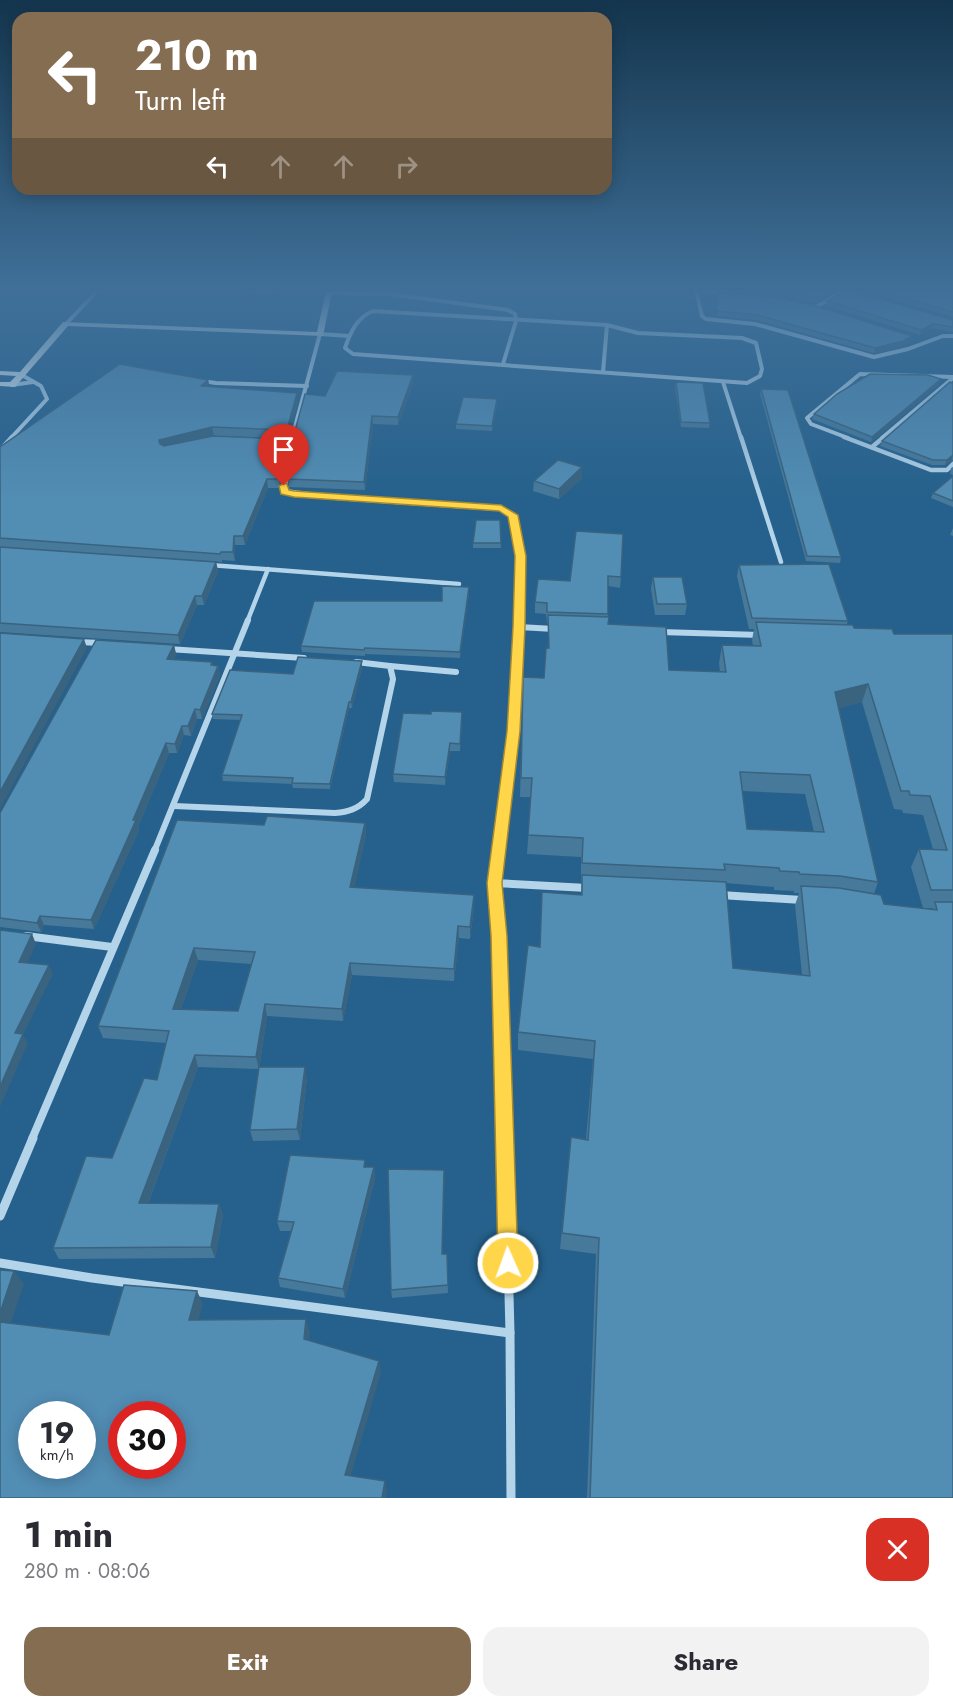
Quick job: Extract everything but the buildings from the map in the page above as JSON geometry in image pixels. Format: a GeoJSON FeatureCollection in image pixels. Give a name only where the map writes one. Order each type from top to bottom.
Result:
{"type":"FeatureCollection","features":[{"type":"Feature","properties":{"kind":"street"},"geometry":{"type":"LineString","coordinates":[[12,385],[32,361]]}},
{"type":"Feature","properties":{"kind":"street"},"geometry":{"type":"LineString","coordinates":[[313,361],[291,443],[285,491],[337,498],[501,509],[513,515],[521,556],[513,731],[494,883],[499,936],[510,1333],[511,1498]]}},
{"type":"Feature","properties":{"kind":"street"},"geometry":{"type":"LineString","coordinates":[[457,361],[747,382],[760,376],[762,369],[760,361]]}},
{"type":"Feature","properties":{"kind":"street"},"geometry":{"type":"LineString","coordinates":[[603,372],[604,361]]}},
{"type":"Feature","properties":{"kind":"street"},"geometry":{"type":"LineString","coordinates":[[142,372],[216,383],[307,386]]}},
{"type":"Feature","properties":{"kind":"street"},"geometry":{"type":"LineString","coordinates":[[0,373],[20,374],[45,390],[46,399],[0,450]]}},
{"type":"Feature","properties":{"kind":"street"},"geometry":{"type":"LineString","coordinates":[[953,378],[860,374],[807,418],[811,424],[931,470],[947,470],[953,464]]}},
{"type":"Feature","properties":{"kind":"street"},"geometry":{"type":"LineString","coordinates":[[872,447],[953,378]]}},
{"type":"Feature","properties":{"kind":"street"},"geometry":{"type":"LineString","coordinates":[[0,384],[34,382]]}},
{"type":"Feature","properties":{"kind":"street"},"geometry":{"type":"LineString","coordinates":[[723,382],[781,562]]}},
{"type":"Feature","properties":{"kind":"street"},"geometry":{"type":"LineString","coordinates":[[165,450],[214,440],[291,443]]}},
{"type":"Feature","properties":{"kind":"street"},"geometry":{"type":"LineString","coordinates":[[198,564],[459,584]]}},
{"type":"Feature","properties":{"kind":"street"},"geometry":{"type":"LineString","coordinates":[[0,1216],[112,947],[174,806],[268,568]]}},
{"type":"Feature","properties":{"kind":"street"},"geometry":{"type":"LineString","coordinates":[[519,627],[566,629]]}},
{"type":"Feature","properties":{"kind":"street"},"geometry":{"type":"LineString","coordinates":[[648,632],[765,635]]}},
{"type":"Feature","properties":{"kind":"street"},"geometry":{"type":"LineString","coordinates":[[72,641],[107,644]]}},
{"type":"Feature","properties":{"kind":"street"},"geometry":{"type":"LineString","coordinates":[[90,653],[96,643]]}},
{"type":"Feature","properties":{"kind":"street"},"geometry":{"type":"LineString","coordinates":[[165,648],[314,659]]}},
{"type":"Feature","properties":{"kind":"street"},"geometry":{"type":"LineString","coordinates":[[349,661],[456,672]]}},
{"type":"Feature","properties":{"kind":"street"},"geometry":{"type":"LineString","coordinates":[[174,806],[335,813],[350,812],[360,807],[367,799],[391,690],[393,679],[390,666]]}},
{"type":"Feature","properties":{"kind":"street"},"geometry":{"type":"LineString","coordinates":[[494,883],[599,888]]}},
{"type":"Feature","properties":{"kind":"street"},"geometry":{"type":"LineString","coordinates":[[715,894],[809,900]]}},
{"type":"Feature","properties":{"kind":"street"},"geometry":{"type":"LineString","coordinates":[[22,936],[112,947]]}},
{"type":"Feature","properties":{"kind":"street"},"geometry":{"type":"LineString","coordinates":[[0,1263],[92,1278],[510,1333]]}},
{"type":"Feature","properties":{"kind":"route"},"geometry":{"type":"LineString","coordinates":[[284,486],[285,491],[294,494],[486,507],[501,509],[513,515],[521,556],[519,627],[513,731],[494,883],[499,936],[508,1263]]}}]}
